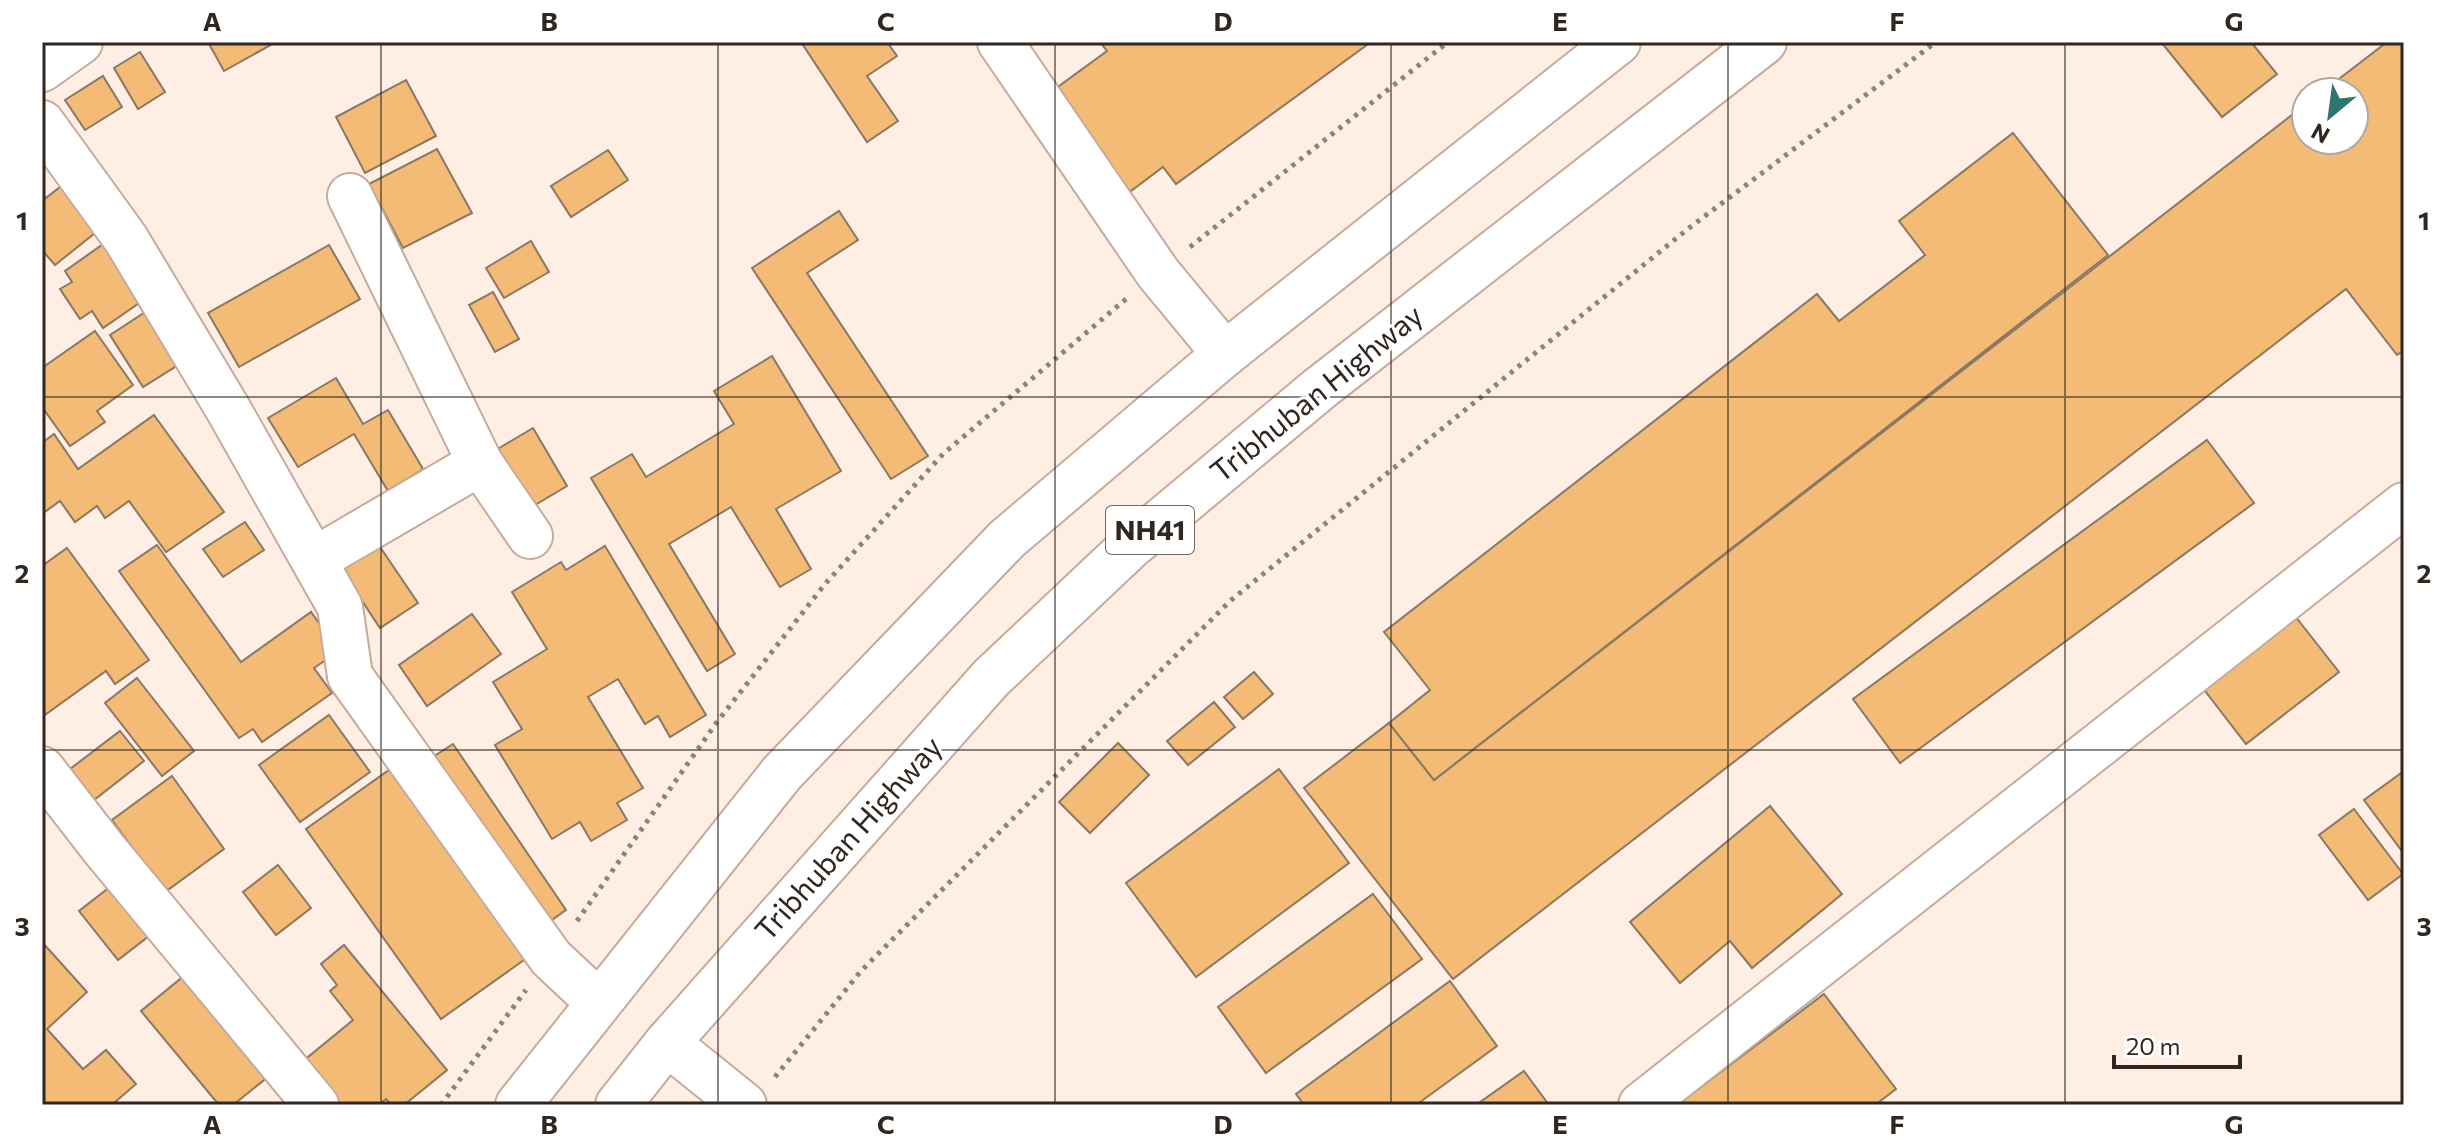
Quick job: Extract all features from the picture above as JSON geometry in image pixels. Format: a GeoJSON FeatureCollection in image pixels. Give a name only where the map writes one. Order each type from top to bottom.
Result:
{"type":"FeatureCollection","features":[{"type":"Feature","properties":{"kind":"main road"},"geometry":{"type":"LineString","coordinates":[[42,69],[80,42]]}},
{"type":"Feature","properties":{"kind":"main road"},"geometry":{"type":"LineString","coordinates":[[1000,42],[1158,273],[1225,354]]}},
{"type":"Feature","properties":{"kind":"main road","name":"NH41"},"geometry":{"type":"LineString","coordinates":[[518,1105],[782,773],[1007,539],[1225,354],[1618,42]]}},
{"type":"Feature","properties":{"kind":"main road","name":"Tribhuban Highway"},"geometry":{"type":"LineString","coordinates":[[618,1105],[667,1043],[991,678],[1131,546],[1331,380],[1764,42]]}},
{"type":"Feature","properties":{"kind":"main road"},"geometry":{"type":"LineString","coordinates":[[42,123],[126,239],[314,560],[340,607],[350,676],[551,958],[598,1002]]}},
{"type":"Feature","properties":{"kind":"main road"},"geometry":{"type":"LineString","coordinates":[[350,196],[480,463],[530,536]]}},
{"type":"Feature","properties":{"kind":"main road"},"geometry":{"type":"LineString","coordinates":[[314,560],[480,463]]}},
{"type":"Feature","properties":{"kind":"main road"},"geometry":{"type":"LineString","coordinates":[[1641,1105],[2404,505]]}},
{"type":"Feature","properties":{"kind":"main road"},"geometry":{"type":"LineString","coordinates":[[42,769],[316,1105]]}},
{"type":"Feature","properties":{"kind":"main road"},"geometry":{"type":"LineString","coordinates":[[667,1043],[758,1093]]}},
{"type":"Feature","properties":{"kind":"path"},"geometry":{"type":"LineString","coordinates":[[441,1105],[551,958],[717,722],[825,584],[943,454],[1158,273],[1448,42]]}},
{"type":"Feature","properties":{"kind":"path"},"geometry":{"type":"LineString","coordinates":[[758,1093],[861,971],[1230,601],[1689,228],[1936,42]]}},
{"type":"Feature","properties":{"kind":"building"},"geometry":{"type":"Polygon","coordinates":[[[208,42],[276,42],[224,71],[208,42]]]}},
{"type":"Feature","properties":{"kind":"building"},"geometry":{"type":"Polygon","coordinates":[[[801,42],[887,42],[897,56],[867,76],[898,121],[867,142],[801,42]]]}},
{"type":"Feature","properties":{"kind":"building"},"geometry":{"type":"Polygon","coordinates":[[[1100,42],[1371,42],[1176,184],[1163,167],[1119,200],[1044,97],[1107,51],[1100,42]]]}},
{"type":"Feature","properties":{"kind":"building"},"geometry":{"type":"Polygon","coordinates":[[[2161,42],[2251,42],[2277,74],[2222,117],[2161,42]]]}},
{"type":"Feature","properties":{"kind":"building"},"geometry":{"type":"Polygon","coordinates":[[[2387,42],[2404,42],[2404,350],[2397,355],[2346,289],[1453,979],[1304,788],[1389,723],[1434,780],[2290,116],[2290,156],[2370,156],[2370,76],[2343,76],[2387,42]]]}},
{"type":"Feature","properties":{"kind":"building"},"geometry":{"type":"Polygon","coordinates":[[[140,52],[165,92],[138,109],[114,68],[140,52]]]}},
{"type":"Feature","properties":{"kind":"building"},"geometry":{"type":"Polygon","coordinates":[[[103,76],[122,107],[85,130],[65,100],[103,76]]]}},
{"type":"Feature","properties":{"kind":"building"},"geometry":{"type":"Polygon","coordinates":[[[406,80],[436,136],[365,173],[336,117],[406,80]]]}},
{"type":"Feature","properties":{"kind":"building"},"geometry":{"type":"Polygon","coordinates":[[[2013,133],[2108,255],[1434,780],[1389,723],[1430,690],[1384,632],[1817,294],[1839,321],[1925,255],[1899,221],[2013,133]]]}},
{"type":"Feature","properties":{"kind":"building"},"geometry":{"type":"Polygon","coordinates":[[[437,149],[472,213],[403,248],[369,184],[437,149]]]}},
{"type":"Feature","properties":{"kind":"building"},"geometry":{"type":"Polygon","coordinates":[[[608,150],[628,180],[571,217],[551,186],[608,150]]]}},
{"type":"Feature","properties":{"kind":"building"},"geometry":{"type":"Polygon","coordinates":[[[64,184],[100,229],[55,265],[42,250],[42,201],[64,184]]]}},
{"type":"Feature","properties":{"kind":"building"},"geometry":{"type":"Polygon","coordinates":[[[839,211],[858,240],[807,273],[928,456],[891,479],[752,268],[839,211]]]}},
{"type":"Feature","properties":{"kind":"building"},"geometry":{"type":"Polygon","coordinates":[[[531,241],[549,272],[504,298],[486,268],[531,241]]]}},
{"type":"Feature","properties":{"kind":"building"},"geometry":{"type":"Polygon","coordinates":[[[106,242],[145,299],[103,328],[92,311],[80,319],[60,289],[72,282],[65,271],[106,242]]]}},
{"type":"Feature","properties":{"kind":"building"},"geometry":{"type":"Polygon","coordinates":[[[329,245],[360,299],[239,367],[208,313],[329,245]]]}},
{"type":"Feature","properties":{"kind":"building"},"geometry":{"type":"Polygon","coordinates":[[[493,292],[519,339],[495,352],[469,305],[493,292]]]}},
{"type":"Feature","properties":{"kind":"building"},"geometry":{"type":"Polygon","coordinates":[[[153,307],[178,365],[143,387],[110,335],[153,307]]]}},
{"type":"Feature","properties":{"kind":"building"},"geometry":{"type":"Polygon","coordinates":[[[95,331],[133,385],[97,411],[105,422],[70,446],[42,407],[42,368],[95,331]]]}},
{"type":"Feature","properties":{"kind":"building"},"geometry":{"type":"Polygon","coordinates":[[[772,356],[841,471],[776,509],[811,569],[780,587],[731,507],[669,544],[735,654],[707,671],[591,478],[632,454],[646,477],[734,424],[714,391],[772,356]]]}},
{"type":"Feature","properties":{"kind":"building"},"geometry":{"type":"Polygon","coordinates":[[[336,378],[363,424],[388,410],[423,469],[388,491],[354,434],[298,467],[268,418],[336,378]]]}},
{"type":"Feature","properties":{"kind":"building"},"geometry":{"type":"Polygon","coordinates":[[[154,415],[224,512],[166,552],[129,501],[105,518],[97,506],[75,522],[60,501],[42,514],[42,443],[54,434],[78,469],[154,415]]]}},
{"type":"Feature","properties":{"kind":"building"},"geometry":{"type":"Polygon","coordinates":[[[533,428],[567,486],[525,511],[491,453],[533,428]]]}},
{"type":"Feature","properties":{"kind":"building"},"geometry":{"type":"Polygon","coordinates":[[[2207,440],[2254,503],[1900,763],[1853,699],[2207,440]]]}},
{"type":"Feature","properties":{"kind":"building"},"geometry":{"type":"Polygon","coordinates":[[[245,522],[264,550],[223,577],[203,549],[245,522]]]}},
{"type":"Feature","properties":{"kind":"building"},"geometry":{"type":"Polygon","coordinates":[[[376,541],[418,603],[380,628],[339,566],[376,541]]]}},
{"type":"Feature","properties":{"kind":"building"},"geometry":{"type":"Polygon","coordinates":[[[157,545],[241,662],[311,612],[339,651],[314,668],[332,693],[262,742],[253,729],[239,738],[119,571],[157,545]]]}},
{"type":"Feature","properties":{"kind":"building"},"geometry":{"type":"Polygon","coordinates":[[[605,546],[706,715],[670,737],[658,716],[645,724],[618,679],[588,697],[643,788],[617,803],[627,820],[591,841],[580,822],[552,839],[495,745],[522,729],[493,682],[547,649],[512,592],[561,562],[566,570],[605,546]]]}},
{"type":"Feature","properties":{"kind":"building"},"geometry":{"type":"Polygon","coordinates":[[[67,548],[149,660],[115,684],[106,671],[42,717],[42,566],[67,548]]]}},
{"type":"Feature","properties":{"kind":"building"},"geometry":{"type":"Polygon","coordinates":[[[472,614],[501,654],[427,706],[399,665],[472,614]]]}},
{"type":"Feature","properties":{"kind":"building"},"geometry":{"type":"Polygon","coordinates":[[[2295,616],[2339,672],[2246,744],[2202,687],[2295,616]]]}},
{"type":"Feature","properties":{"kind":"building"},"geometry":{"type":"Polygon","coordinates":[[[1254,672],[1273,694],[1243,719],[1224,697],[1254,672]]]}},
{"type":"Feature","properties":{"kind":"building"},"geometry":{"type":"Polygon","coordinates":[[[137,678],[194,751],[162,776],[105,703],[137,678]]]}},
{"type":"Feature","properties":{"kind":"building"},"geometry":{"type":"Polygon","coordinates":[[[1214,702],[1235,727],[1188,765],[1167,741],[1214,702]]]}},
{"type":"Feature","properties":{"kind":"building"},"geometry":{"type":"Polygon","coordinates":[[[329,715],[370,772],[300,822],[259,765],[329,715]]]}},
{"type":"Feature","properties":{"kind":"building"},"geometry":{"type":"Polygon","coordinates":[[[120,731],[144,761],[94,800],[70,769],[120,731]]]}},
{"type":"Feature","properties":{"kind":"building"},"geometry":{"type":"Polygon","coordinates":[[[1118,743],[1149,775],[1090,833],[1059,802],[1118,743]]]}},
{"type":"Feature","properties":{"kind":"building"},"geometry":{"type":"Polygon","coordinates":[[[453,744],[566,910],[539,929],[425,762],[453,744]]]}},
{"type":"Feature","properties":{"kind":"building"},"geometry":{"type":"Polygon","coordinates":[[[396,765],[531,955],[441,1019],[306,829],[396,765]]]}},
{"type":"Feature","properties":{"kind":"building"},"geometry":{"type":"Polygon","coordinates":[[[1279,769],[1349,863],[1196,977],[1126,883],[1279,769]]]}},
{"type":"Feature","properties":{"kind":"building"},"geometry":{"type":"Polygon","coordinates":[[[2404,771],[2404,854],[2364,800],[2404,771]]]}},
{"type":"Feature","properties":{"kind":"building"},"geometry":{"type":"Polygon","coordinates":[[[172,776],[224,849],[165,892],[112,820],[172,776]]]}},
{"type":"Feature","properties":{"kind":"building"},"geometry":{"type":"Polygon","coordinates":[[[1770,806],[1842,894],[1752,968],[1730,941],[1680,983],[1630,922],[1770,806]]]}},
{"type":"Feature","properties":{"kind":"building"},"geometry":{"type":"Polygon","coordinates":[[[2354,809],[2403,874],[2368,900],[2319,835],[2354,809]]]}},
{"type":"Feature","properties":{"kind":"building"},"geometry":{"type":"Polygon","coordinates":[[[278,865],[311,908],[276,935],[243,892],[278,865]]]}},
{"type":"Feature","properties":{"kind":"building"},"geometry":{"type":"Polygon","coordinates":[[[119,880],[158,929],[118,960],[79,911],[119,880]]]}},
{"type":"Feature","properties":{"kind":"building"},"geometry":{"type":"Polygon","coordinates":[[[1373,894],[1422,959],[1266,1073],[1218,1007],[1373,894]]]}},
{"type":"Feature","properties":{"kind":"building"},"geometry":{"type":"Polygon","coordinates":[[[42,942],[87,992],[47,1029],[83,1069],[106,1050],[136,1084],[114,1103],[116,1105],[42,1105],[42,942]]]}},
{"type":"Feature","properties":{"kind":"building"},"geometry":{"type":"Polygon","coordinates":[[[344,945],[447,1070],[404,1105],[391,1105],[386,1099],[378,1105],[337,1105],[302,1062],[353,1020],[330,991],[337,985],[321,964],[344,945]]]}},
{"type":"Feature","properties":{"kind":"building"},"geometry":{"type":"Polygon","coordinates":[[[190,971],[274,1072],[233,1105],[219,1105],[141,1011],[190,971]]]}},
{"type":"Feature","properties":{"kind":"building"},"geometry":{"type":"Polygon","coordinates":[[[1450,981],[1497,1046],[1416,1105],[1304,1105],[1296,1094],[1450,981]]]}},
{"type":"Feature","properties":{"kind":"building"},"geometry":{"type":"Polygon","coordinates":[[[1824,994],[1896,1089],[1875,1105],[1677,1105],[1824,994]]]}},
{"type":"Feature","properties":{"kind":"building"},"geometry":{"type":"Polygon","coordinates":[[[1524,1071],[1549,1105],[1476,1105],[1524,1071]]]}}]}
